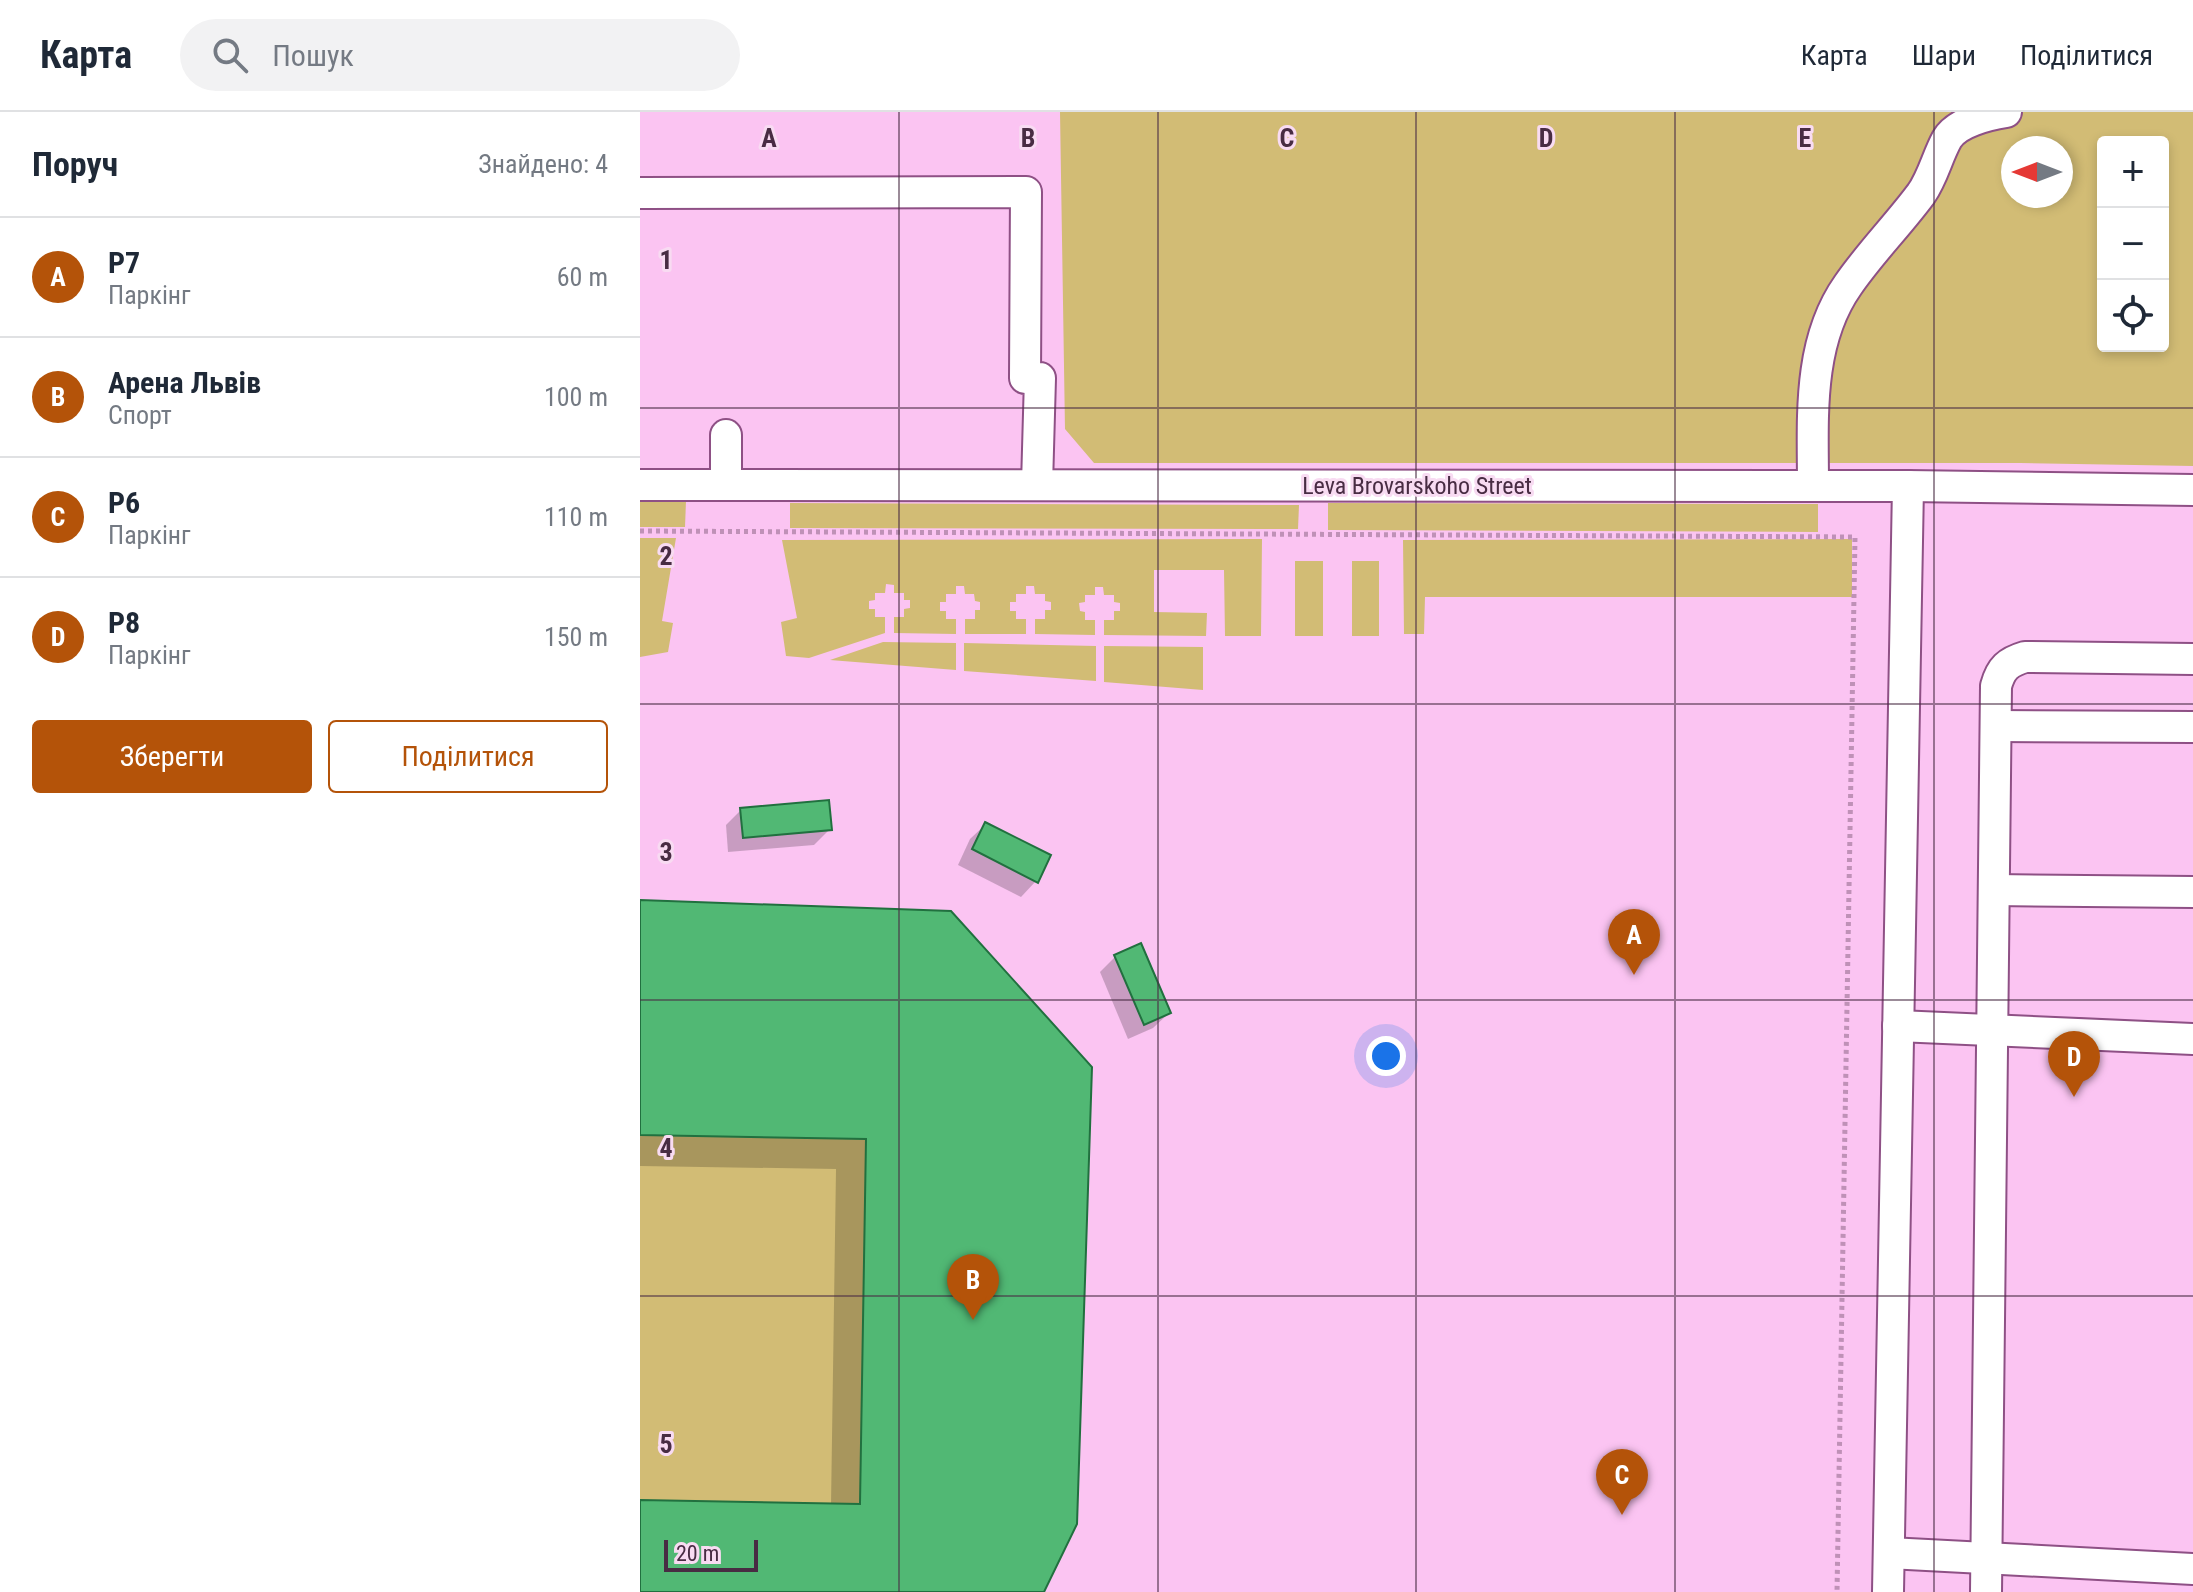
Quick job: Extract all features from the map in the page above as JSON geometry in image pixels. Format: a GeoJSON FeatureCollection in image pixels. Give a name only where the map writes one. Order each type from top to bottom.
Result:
{"type":"FeatureCollection","features":[{"type":"Feature","properties":{"kind":"street"},"geometry":{"type":"LineString","coordinates":[[1813,486],[1814,391],[1822,342],[1837,302],[1922,193],[1953,131],[1986,116],[2006,112]]}},
{"type":"Feature","properties":{"kind":"street"},"geometry":{"type":"LineString","coordinates":[[640,193],[1026,192],[1025,378],[1051,378],[1037,485]]}},
{"type":"Feature","properties":{"kind":"street"},"geometry":{"type":"LineString","coordinates":[[726,435],[726,485]]}},
{"type":"Feature","properties":{"kind":"street","name":"Leva Brovarskoho Street"},"geometry":{"type":"LineString","coordinates":[[640,485],[1908,486],[2193,490]]}},
{"type":"Feature","properties":{"kind":"street"},"geometry":{"type":"LineString","coordinates":[[1888,1592],[1908,486]]}},
{"type":"Feature","properties":{"kind":"street"},"geometry":{"type":"LineString","coordinates":[[1986,1592],[1996,686],[2000,671],[2011,661],[2025,657],[2193,659]]}},
{"type":"Feature","properties":{"kind":"street"},"geometry":{"type":"LineString","coordinates":[[1996,726],[2193,727]]}},
{"type":"Feature","properties":{"kind":"street"},"geometry":{"type":"LineString","coordinates":[[1994,890],[2193,892]]}},
{"type":"Feature","properties":{"kind":"street"},"geometry":{"type":"LineString","coordinates":[[1898,1026],[2193,1039]]}},
{"type":"Feature","properties":{"kind":"street"},"geometry":{"type":"LineString","coordinates":[[1889,1553],[2193,1569]]}},
{"type":"Feature","properties":{"kind":"path"},"geometry":{"type":"LineString","coordinates":[[640,531],[1855,537],[1837,1592]]}},
{"type":"Feature","properties":{"kind":"shaded area"},"geometry":{"type":"Polygon","coordinates":[[[1060,112],[2193,112],[2193,466],[2020,463],[1094,463],[1065,429],[1060,112]]]}},
{"type":"Feature","properties":{"kind":"shaded area"},"geometry":{"type":"Polygon","coordinates":[[[640,501],[686,501],[685,527],[640,527],[640,501]]]}},
{"type":"Feature","properties":{"kind":"shaded area"},"geometry":{"type":"Polygon","coordinates":[[[790,503],[1299,505],[1298,529],[790,528],[790,503]]]}},
{"type":"Feature","properties":{"kind":"shaded area"},"geometry":{"type":"Polygon","coordinates":[[[1328,503],[1818,504],[1818,532],[1328,530],[1328,503]]]}},
{"type":"Feature","properties":{"kind":"shaded area"},"geometry":{"type":"Polygon","coordinates":[[[640,538],[676,538],[662,621],[673,623],[668,652],[640,657],[640,538]]]}},
{"type":"Feature","properties":{"kind":"shaded area"},"geometry":{"type":"Polygon","coordinates":[[[1262,539],[1261,636],[1225,636],[1224,570],[1154,570],[1154,612],[1207,613],[1206,636],[1104,635],[1104,620],[1114,620],[1114,611],[1120,611],[1120,603],[1114,602],[1114,595],[1104,595],[1103,587],[1095,587],[1095,595],[1085,595],[1085,602],[1079,603],[1080,611],[1085,612],[1085,620],[1095,620],[1095,635],[1035,634],[1035,619],[1045,619],[1045,610],[1051,610],[1051,602],[1045,601],[1045,594],[1035,594],[1034,586],[1026,586],[1026,594],[1016,594],[1016,602],[1010,602],[1010,611],[1016,611],[1016,619],[1026,619],[1026,634],[965,634],[965,619],[975,619],[975,610],[980,610],[980,602],[975,601],[974,594],[965,594],[964,586],[956,586],[956,594],[946,594],[946,602],[940,602],[940,611],[946,611],[946,619],[956,619],[956,634],[894,633],[894,617],[904,617],[904,609],[910,608],[910,600],[904,600],[904,593],[894,593],[894,585],[886,584],[885,593],[875,593],[875,600],[869,601],[869,609],[875,609],[875,617],[885,617],[885,633],[809,658],[786,656],[781,622],[797,618],[782,540],[1262,539]]]}},
{"type":"Feature","properties":{"kind":"shaded area"},"geometry":{"type":"Polygon","coordinates":[[[1852,539],[1852,597],[1425,597],[1424,634],[1404,634],[1403,540],[1852,539]]]}},
{"type":"Feature","properties":{"kind":"shaded area"},"geometry":{"type":"Polygon","coordinates":[[[1295,561],[1323,561],[1323,636],[1295,636],[1295,561]]]}},
{"type":"Feature","properties":{"kind":"shaded area"},"geometry":{"type":"Polygon","coordinates":[[[1352,561],[1379,561],[1379,636],[1352,636],[1352,561]]]}},
{"type":"Feature","properties":{"kind":"shaded area"},"geometry":{"type":"Polygon","coordinates":[[[883,642],[956,643],[956,670],[830,660],[883,642]]]}},
{"type":"Feature","properties":{"kind":"shaded area"},"geometry":{"type":"Polygon","coordinates":[[[964,643],[1096,646],[1096,681],[964,671],[964,643]]]}},
{"type":"Feature","properties":{"kind":"shaded area"},"geometry":{"type":"Polygon","coordinates":[[[1104,646],[1203,647],[1203,690],[1104,682],[1104,646]]]}},
{"type":"Feature","properties":{"kind":"shaded area"},"geometry":{"type":"Polygon","coordinates":[[[640,1135],[866,1139],[860,1504],[640,1500],[640,1135]]]}},
{"type":"Feature","properties":{"kind":"building"},"geometry":{"type":"Polygon","coordinates":[[[829,800],[832,830],[743,838],[740,808],[829,800]]]}},
{"type":"Feature","properties":{"kind":"building"},"geometry":{"type":"Polygon","coordinates":[[[985,822],[1051,855],[1038,883],[972,849],[985,822]]]}},
{"type":"Feature","properties":{"kind":"building"},"geometry":{"type":"Polygon","coordinates":[[[640,900],[951,911],[1092,1067],[1077,1524],[1044,1592],[640,1592],[640,1500],[860,1504],[866,1139],[640,1135],[640,900]]]}},
{"type":"Feature","properties":{"kind":"building"},"geometry":{"type":"Polygon","coordinates":[[[1141,943],[1171,1013],[1144,1025],[1114,955],[1141,943]]]}},
{"type":"Feature","properties":{"kind":"place","name":"P7"},"geometry":{"type":"Point","coordinates":[1634,975]}},
{"type":"Feature","properties":{"kind":"place","name":"P8"},"geometry":{"type":"Point","coordinates":[2074,1097]}},
{"type":"Feature","properties":{"kind":"place","name":"Арена Львів"},"geometry":{"type":"Point","coordinates":[973,1320]}},
{"type":"Feature","properties":{"kind":"place","name":"P6"},"geometry":{"type":"Point","coordinates":[1622,1515]}}]}
